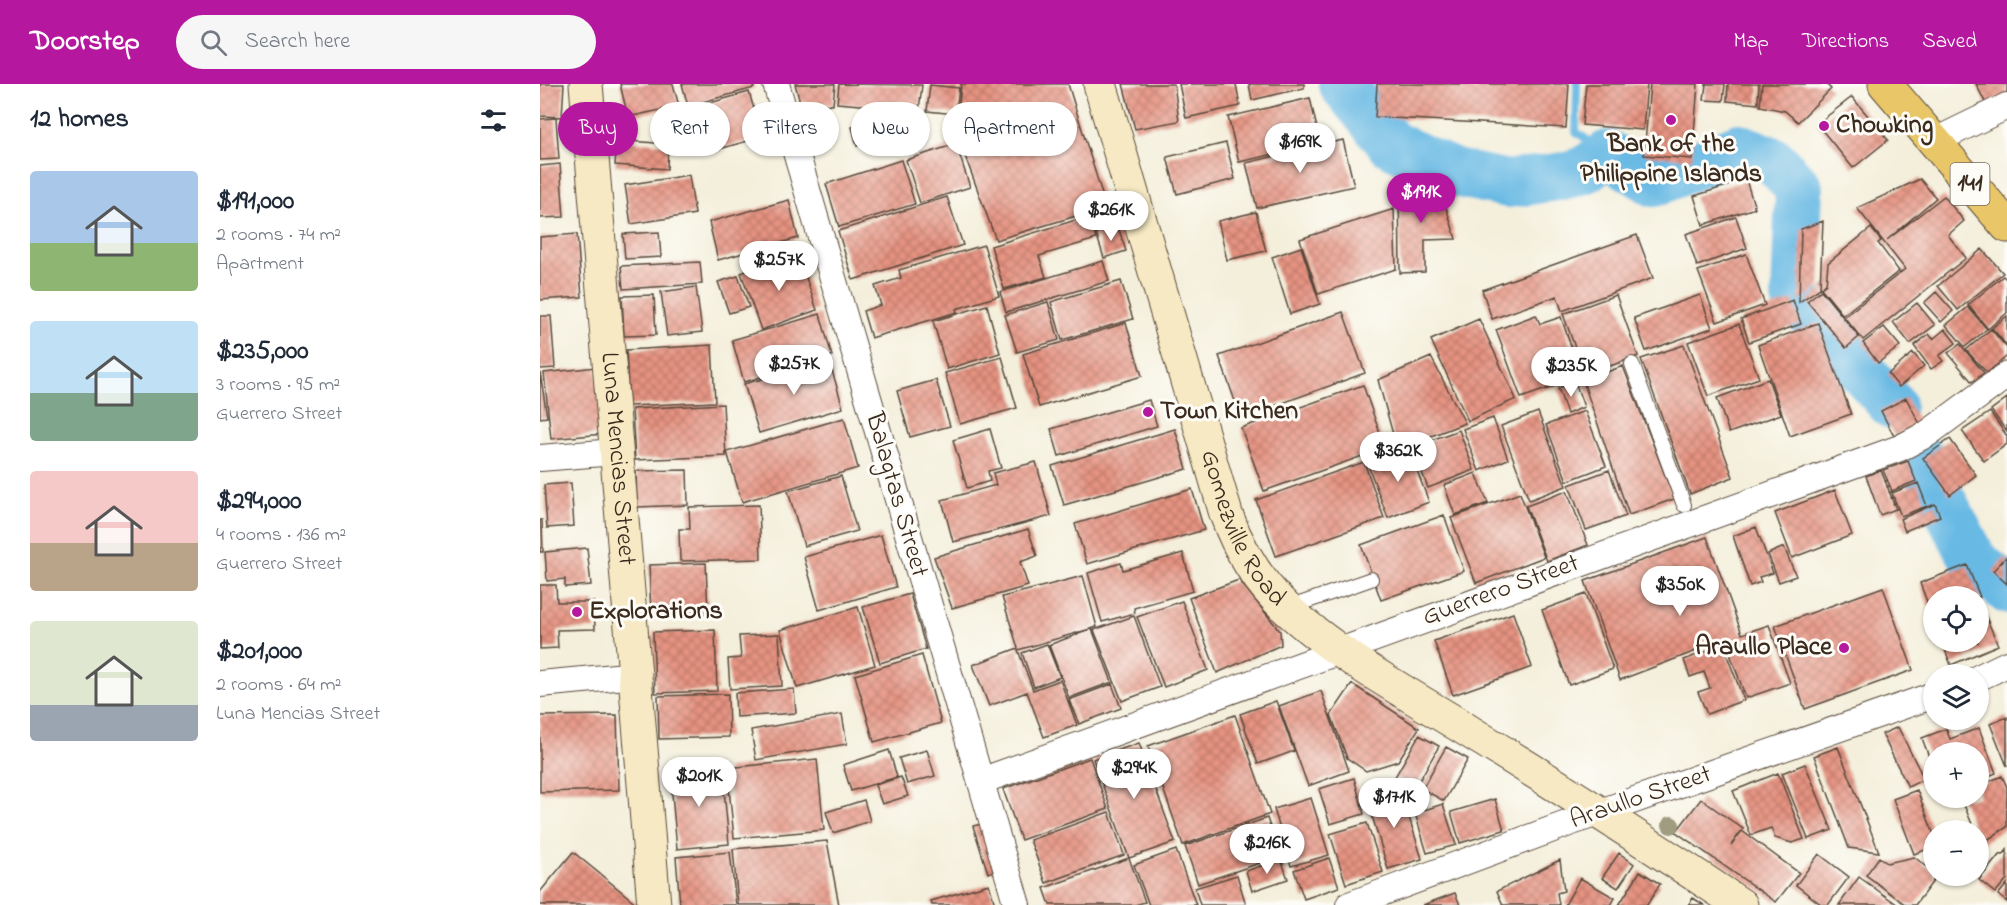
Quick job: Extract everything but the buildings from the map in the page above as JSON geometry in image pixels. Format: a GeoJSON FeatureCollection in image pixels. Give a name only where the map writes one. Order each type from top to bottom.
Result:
{"type":"FeatureCollection","features":[{"type":"Feature","properties":{"kind":"main road","name":"Luna Mencias Street"},"geometry":{"type":"LineString","coordinates":[[586,84],[609,453],[637,675],[654,905]]}},
{"type":"Feature","properties":{"kind":"main road","name":"Gomezville Road"},"geometry":{"type":"LineString","coordinates":[[1100,84],[1231,528],[1252,569],[1286,608],[1339,649],[1601,812],[1741,905]]}},
{"type":"Feature","properties":{"kind":"main road","name":"141"},"geometry":{"type":"LineString","coordinates":[[1885,84],[2007,226]]}},
{"type":"Feature","properties":{"kind":"street","name":"Balagtas Street"},"geometry":{"type":"LineString","coordinates":[[776,84],[1017,905]]}},
{"type":"Feature","properties":{"kind":"street"},"geometry":{"type":"LineString","coordinates":[[1933,142],[2007,106]]}},
{"type":"Feature","properties":{"kind":"street","name":"Guerrero Street"},"geometry":{"type":"LineString","coordinates":[[981,781],[1339,649],[1900,448],[1928,434],[2007,375]]}},
{"type":"Feature","properties":{"kind":"street"},"geometry":{"type":"LineString","coordinates":[[540,458],[609,453]]}},
{"type":"Feature","properties":{"kind":"street"},"geometry":{"type":"LineString","coordinates":[[1989,673],[2007,664]]}},
{"type":"Feature","properties":{"kind":"street"},"geometry":{"type":"LineString","coordinates":[[540,684],[637,675]]}},
{"type":"Feature","properties":{"kind":"street","name":"Araullo Street"},"geometry":{"type":"LineString","coordinates":[[1350,905],[1601,812],[1923,699]]}},
{"type":"Feature","properties":{"kind":"lane"},"geometry":{"type":"LineString","coordinates":[[1632,364],[1684,505]]}},
{"type":"Feature","properties":{"kind":"lane"},"geometry":{"type":"LineString","coordinates":[[1286,608],[1371,579]]}},
{"type":"Feature","properties":{"kind":"waterway"},"geometry":{"type":"LineString","coordinates":[[1342,84],[1391,144],[1455,173],[1508,184],[1564,176],[1584,170],[1608,154],[1655,183],[1739,147],[1774,161],[1799,188],[1795,297],[1892,405]]}},
{"type":"Feature","properties":{"kind":"waterway"},"geometry":{"type":"LineString","coordinates":[[1577,84],[1576,132],[1608,154]]}},
{"type":"Feature","properties":{"kind":"waterway"},"geometry":{"type":"LineString","coordinates":[[1919,456],[1974,560],[2007,590]]}},
{"type":"Feature","properties":{"kind":"place","name":"Bank of the Philippine Islands"},"geometry":{"type":"Point","coordinates":[1671,120]}},
{"type":"Feature","properties":{"kind":"place","name":"Chowking"},"geometry":{"type":"Point","coordinates":[1824,126]}},
{"type":"Feature","properties":{"kind":"place","name":"Town Kitchen"},"geometry":{"type":"Point","coordinates":[1148,412]}},
{"type":"Feature","properties":{"kind":"place","name":"Explorations"},"geometry":{"type":"Point","coordinates":[577,612]}},
{"type":"Feature","properties":{"kind":"place","name":"Araullo Place"},"geometry":{"type":"Point","coordinates":[1844,648]}}]}
